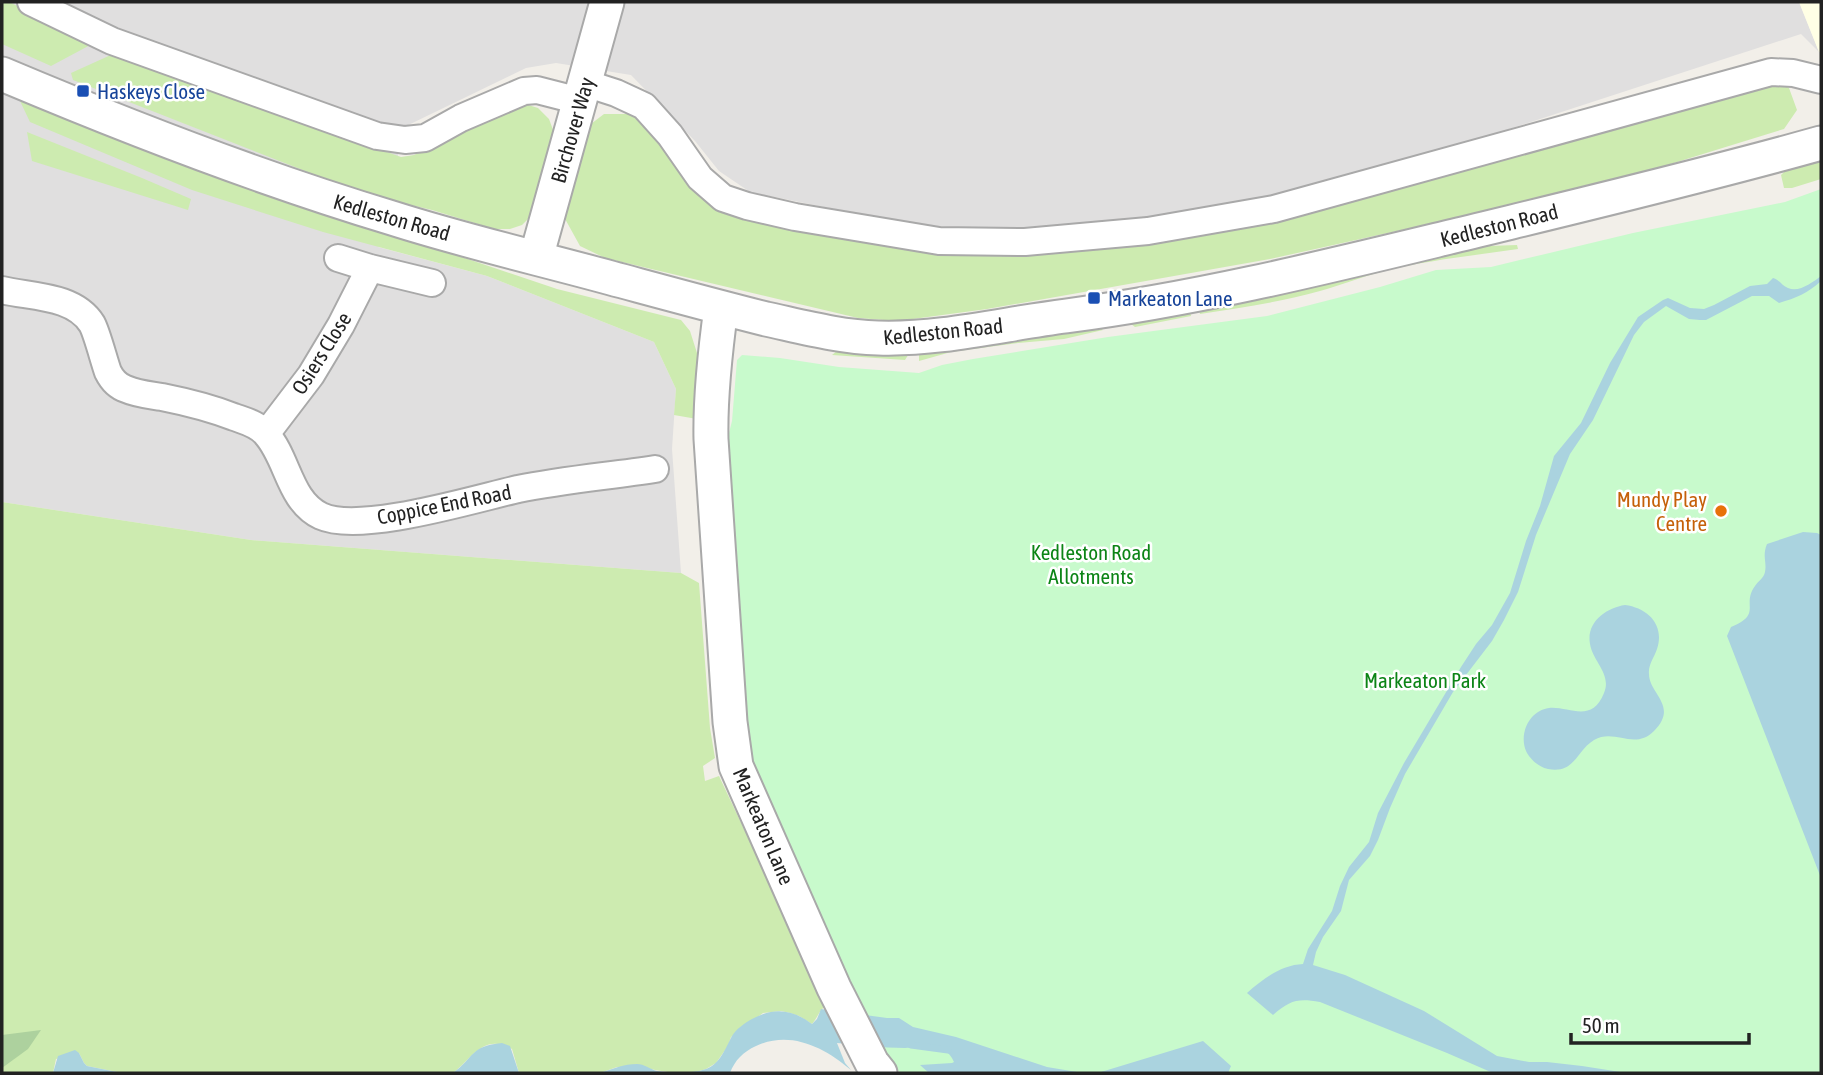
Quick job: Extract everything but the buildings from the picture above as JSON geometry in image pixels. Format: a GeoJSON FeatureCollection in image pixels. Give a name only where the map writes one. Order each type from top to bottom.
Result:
{"type":"FeatureCollection","features":[{"type":"Feature","properties":{"kind":"street"},"geometry":{"type":"LineString","coordinates":[[31,2],[112,41],[391,139],[413,141],[425,138],[461,118],[524,91],[616,93],[644,106],[670,135],[700,178],[728,200],[795,217],[939,241],[1025,242],[1148,231],[1274,209],[1771,72],[1793,73],[1821,80]]}},
{"type":"Feature","properties":{"kind":"street","name":"Birchover Way"},"geometry":{"type":"LineString","coordinates":[[536,258],[607,2]]}},
{"type":"Feature","properties":{"kind":"street","name":"Kedleston Road"},"geometry":{"type":"LineString","coordinates":[[2,74],[114,121],[313,194],[397,220],[721,308],[824,332],[875,338],[938,336],[1199,294],[1298,273],[1685,180],[1821,143]]}},
{"type":"Feature","properties":{"kind":"street"},"geometry":{"type":"LineString","coordinates":[[338,258],[432,283]]}},
{"type":"Feature","properties":{"kind":"street","name":"Osiers Close"},"geometry":{"type":"LineString","coordinates":[[267,434],[311,375],[341,326],[370,268]]}},
{"type":"Feature","properties":{"kind":"street"},"geometry":{"type":"LineString","coordinates":[[2,290],[62,302],[83,315],[92,324],[108,372],[118,385],[137,393],[190,403],[223,413],[251,423],[267,434]]}},
{"type":"Feature","properties":{"kind":"street","name":"Markeaton Lane"},"geometry":{"type":"LineString","coordinates":[[721,308],[713,367],[710,419],[730,722],[736,766],[834,988],[876,1068]]}},
{"type":"Feature","properties":{"kind":"street","name":"Coppice End Road"},"geometry":{"type":"LineString","coordinates":[[267,434],[282,457],[303,502],[319,515],[337,521],[414,514],[521,489],[654,470]]}},
{"type":"Feature","properties":{"kind":"shaded area"},"geometry":{"type":"Polygon","coordinates":[[[2,2],[1799,2],[1819,52],[1801,34],[1340,184],[1126,221],[994,231],[927,225],[750,192],[719,171],[695,141],[631,75],[556,63],[526,68],[398,130],[398,195],[378,247],[487,276],[654,342],[676,389],[672,449],[681,573],[251,540],[2,502],[2,2]]]}},
{"type":"Feature","properties":{"kind":"shaded area"},"geometry":{"type":"Polygon","coordinates":[[[1799,2],[1821,2],[1821,52],[1819,52],[1799,2]]]}},
{"type":"Feature","properties":{"kind":"green space"},"geometry":{"type":"Polygon","coordinates":[[[2,2],[9,2],[94,43],[51,66],[2,44],[2,2]]]}},
{"type":"Feature","properties":{"kind":"green space"},"geometry":{"type":"Polygon","coordinates":[[[113,54],[401,157],[414,155],[522,103],[538,108],[549,119],[556,138],[534,213],[522,225],[510,229],[494,229],[432,210],[364,194],[73,80],[71,73],[113,54]]]}},
{"type":"Feature","properties":{"kind":"green space"},"geometry":{"type":"Polygon","coordinates":[[[1771,79],[1789,88],[1797,110],[1784,129],[1596,187],[1270,259],[987,309],[898,321],[858,318],[605,258],[580,246],[564,217],[583,130],[604,114],[630,114],[651,126],[732,211],[1120,246],[1771,79]]]}},
{"type":"Feature","properties":{"kind":"green space"},"geometry":{"type":"Polygon","coordinates":[[[20,101],[185,164],[557,289],[681,320],[690,331],[697,353],[697,419],[674,415],[676,389],[654,342],[487,276],[323,232],[192,190],[30,122],[20,101]]]}},
{"type":"Feature","properties":{"kind":"green space"},"geometry":{"type":"Polygon","coordinates":[[[27,132],[191,199],[188,210],[32,161],[27,132]]]}},
{"type":"Feature","properties":{"kind":"green space"},"geometry":{"type":"Polygon","coordinates":[[[1821,159],[1821,179],[1784,188],[1781,175],[1787,169],[1821,159]]]}},
{"type":"Feature","properties":{"kind":"green space","name":"Markeaton Park"},"geometry":{"type":"Polygon","coordinates":[[[1821,189],[1821,1073],[901,1073],[884,1059],[755,784],[740,721],[725,449],[732,421],[737,360],[742,355],[839,367],[919,373],[973,359],[1108,337],[1267,316],[1436,270],[1491,267],[1633,233],[1785,202],[1821,189]]]}},
{"type":"Feature","properties":{"kind":"green space"},"geometry":{"type":"Polygon","coordinates":[[[1517,245],[1518,249],[1398,268],[1275,302],[1200,314],[1199,309],[1190,311],[1191,316],[1135,327],[1127,321],[1460,247],[1517,245]]]}},
{"type":"Feature","properties":{"kind":"green space"},"geometry":{"type":"Polygon","coordinates":[[[1097,325],[1103,330],[1064,339],[951,352],[919,361],[919,355],[910,352],[905,360],[832,355],[837,351],[834,345],[1097,325]]]}},
{"type":"Feature","properties":{"kind":"green space"},"geometry":{"type":"Polygon","coordinates":[[[2,502],[251,540],[681,573],[699,583],[710,728],[715,758],[703,766],[705,781],[719,776],[827,1005],[812,1024],[790,1013],[763,1013],[731,1037],[716,1063],[696,1072],[617,1067],[600,1073],[519,1073],[512,1049],[493,1044],[479,1049],[453,1073],[122,1073],[87,1066],[79,1053],[56,1059],[53,1073],[2,1073],[2,502]]]}},
{"type":"Feature","properties":{"kind":"green space"},"geometry":{"type":"Polygon","coordinates":[[[41,1030],[28,1049],[2,1068],[2,1035],[41,1030]]]}},
{"type":"Feature","properties":{"kind":"water"},"geometry":{"type":"Polygon","coordinates":[[[1821,276],[1821,281],[1816,285],[1791,299],[1779,303],[1769,296],[1752,296],[1706,320],[1689,319],[1666,306],[1644,322],[1634,335],[1593,420],[1570,454],[1536,535],[1518,592],[1504,620],[1492,641],[1453,692],[1405,774],[1370,856],[1349,880],[1341,911],[1316,952],[1313,965],[1345,975],[1424,1011],[1497,1056],[1627,1073],[1493,1073],[1320,1002],[1295,1001],[1273,1015],[1247,993],[1280,970],[1303,964],[1308,949],[1332,911],[1349,867],[1369,842],[1378,813],[1404,763],[1461,667],[1492,625],[1510,593],[1554,456],[1581,423],[1610,363],[1638,317],[1668,298],[1690,308],[1704,309],[1750,286],[1767,284],[1773,278],[1786,287],[1797,289],[1821,276]]]}},
{"type":"Feature","properties":{"kind":"water"},"geometry":{"type":"Polygon","coordinates":[[[1803,532],[1821,535],[1821,878],[1727,636],[1731,627],[1741,622],[1749,613],[1751,593],[1765,572],[1767,544],[1803,532]]]}},
{"type":"Feature","properties":{"kind":"water"},"geometry":{"type":"Polygon","coordinates":[[[1625,605],[1647,614],[1653,619],[1659,632],[1649,674],[1663,707],[1661,722],[1647,737],[1602,737],[1594,740],[1564,768],[1557,770],[1542,767],[1531,759],[1524,746],[1524,732],[1530,719],[1549,708],[1587,711],[1599,702],[1606,680],[1590,644],[1591,629],[1599,617],[1611,609],[1625,605]]]}},
{"type":"Feature","properties":{"kind":"water"},"geometry":{"type":"Polygon","coordinates":[[[821,1009],[899,1018],[913,1027],[956,1037],[1047,1067],[1083,1073],[929,1073],[920,1065],[952,1063],[954,1062],[950,1055],[927,1045],[896,1048],[837,1043],[845,1063],[851,1070],[818,1048],[794,1040],[781,1040],[769,1041],[747,1051],[737,1060],[730,1073],[682,1073],[711,1067],[722,1056],[734,1033],[760,1015],[783,1011],[812,1024],[821,1009]]]}},
{"type":"Feature","properties":{"kind":"water"},"geometry":{"type":"Polygon","coordinates":[[[1203,1041],[1231,1066],[1228,1073],[1091,1073],[1101,1072],[1203,1041]]]}},
{"type":"Feature","properties":{"kind":"water"},"geometry":{"type":"Polygon","coordinates":[[[502,1043],[510,1046],[519,1073],[453,1073],[478,1050],[502,1043]]]}},
{"type":"Feature","properties":{"kind":"water"},"geometry":{"type":"Polygon","coordinates":[[[75,1050],[87,1066],[122,1073],[53,1073],[58,1056],[75,1050]]]}},
{"type":"Feature","properties":{"kind":"water"},"geometry":{"type":"Polygon","coordinates":[[[637,1064],[657,1071],[682,1073],[600,1073],[637,1064]]]}},
{"type":"Feature","properties":{"kind":"waterway"},"geometry":{"type":"LineString","coordinates":[[911,1045],[948,1050]]}},
{"type":"Feature","properties":{"kind":"place","name":"Haskeys Close"},"geometry":{"type":"Point","coordinates":[83,91]}},
{"type":"Feature","properties":{"kind":"place","name":"Markeaton Lane"},"geometry":{"type":"Point","coordinates":[1094,298]}},
{"type":"Feature","properties":{"kind":"place","name":"Mundy Play Centre"},"geometry":{"type":"Point","coordinates":[1721,511]}},
{"type":"Feature","properties":{"kind":"park label","name":"Kedleston Road Allotments"},"geometry":{"type":"Point","coordinates":[1091,564]}}]}
